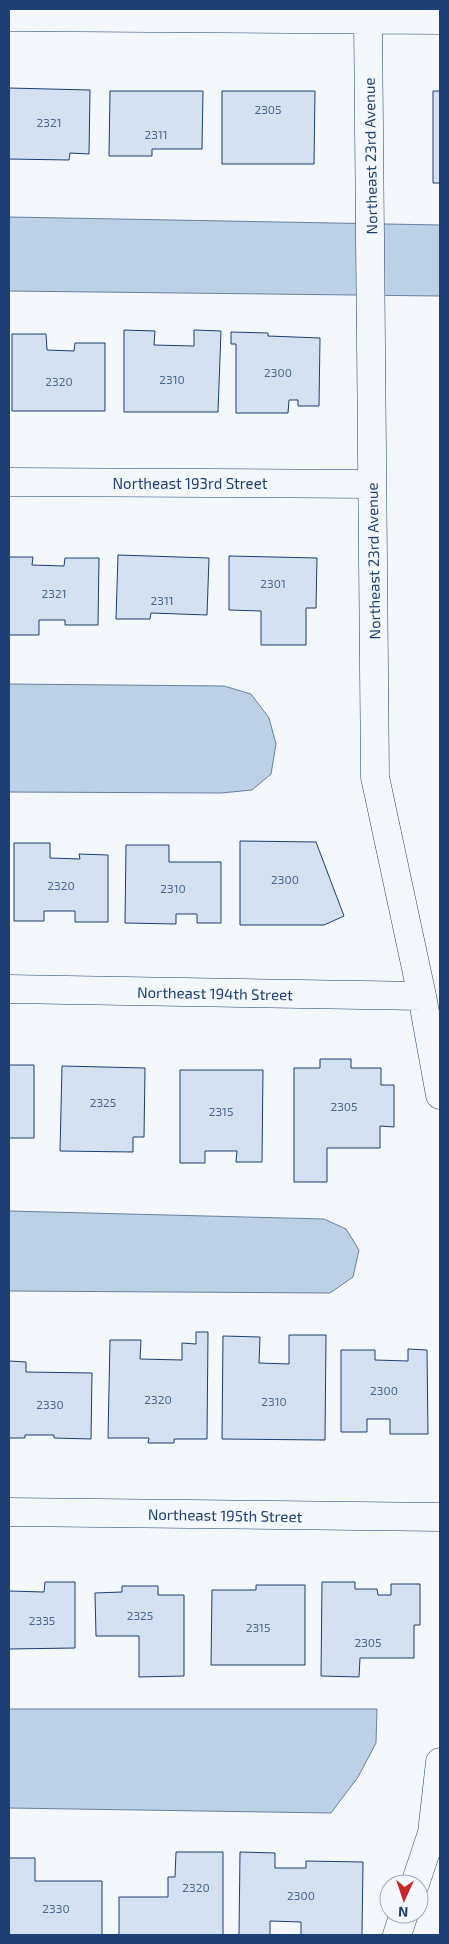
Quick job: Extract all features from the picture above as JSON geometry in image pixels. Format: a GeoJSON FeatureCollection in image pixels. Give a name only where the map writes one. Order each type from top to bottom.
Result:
{"type":"FeatureCollection","features":[{"type":"Feature","properties":{"kind":"street"},"geometry":{"type":"LineString","coordinates":[[9,17],[440,20]]}},
{"type":"Feature","properties":{"kind":"street","name":"Northeast 23rd Avenue"},"geometry":{"type":"LineString","coordinates":[[368,20],[376,777],[422,996],[440,1095]]}},
{"type":"Feature","properties":{"kind":"street","name":"Northeast 193rd Street"},"geometry":{"type":"LineString","coordinates":[[9,482],[372,484]]}},
{"type":"Feature","properties":{"kind":"street","name":"Northeast 194th Street"},"geometry":{"type":"LineString","coordinates":[[9,989],[422,996]]}},
{"type":"Feature","properties":{"kind":"street","name":"Northeast 195th Street"},"geometry":{"type":"LineString","coordinates":[[9,1512],[440,1517]]}},
{"type":"Feature","properties":{"kind":"street"},"geometry":{"type":"LineString","coordinates":[[418,1874],[432,1833],[440,1762]]}},
{"type":"Feature","properties":{"kind":"water"},"geometry":{"type":"Polygon","coordinates":[[[9,217],[440,225],[440,296],[9,291],[9,217]]]}},
{"type":"Feature","properties":{"kind":"water"},"geometry":{"type":"Polygon","coordinates":[[[9,684],[224,686],[251,694],[269,718],[276,744],[271,774],[252,790],[221,793],[9,792],[9,684]]]}},
{"type":"Feature","properties":{"kind":"water"},"geometry":{"type":"Polygon","coordinates":[[[9,1211],[324,1219],[346,1229],[359,1250],[353,1277],[330,1293],[9,1291],[9,1211]]]}},
{"type":"Feature","properties":{"kind":"water"},"geometry":{"type":"Polygon","coordinates":[[[9,1709],[377,1709],[376,1743],[358,1777],[331,1813],[9,1808],[9,1709]]]}},
{"type":"Feature","properties":{"kind":"building"},"geometry":{"type":"Polygon","coordinates":[[[9,88],[90,90],[89,154],[70,153],[69,160],[9,159],[9,88]]]}},
{"type":"Feature","properties":{"kind":"building"},"geometry":{"type":"Polygon","coordinates":[[[110,91],[203,91],[202,149],[152,149],[152,156],[109,156],[110,91]]]}},
{"type":"Feature","properties":{"kind":"building"},"geometry":{"type":"Polygon","coordinates":[[[222,91],[315,91],[314,164],[222,164],[222,91]]]}},
{"type":"Feature","properties":{"kind":"building"},"geometry":{"type":"Polygon","coordinates":[[[433,91],[440,91],[440,183],[433,183],[433,91]]]}},
{"type":"Feature","properties":{"kind":"building"},"geometry":{"type":"Polygon","coordinates":[[[124,330],[155,331],[154,345],[194,346],[194,330],[221,331],[218,412],[124,412],[124,330]]]}},
{"type":"Feature","properties":{"kind":"building"},"geometry":{"type":"Polygon","coordinates":[[[231,332],[268,333],[268,336],[320,338],[319,406],[298,406],[298,400],[289,400],[288,413],[236,413],[236,344],[231,344],[231,332]]]}},
{"type":"Feature","properties":{"kind":"building"},"geometry":{"type":"Polygon","coordinates":[[[12,334],[46,334],[47,350],[74,351],[75,343],[105,343],[105,411],[12,411],[12,334]]]}},
{"type":"Feature","properties":{"kind":"building"},"geometry":{"type":"Polygon","coordinates":[[[118,555],[209,558],[207,615],[151,613],[150,619],[116,619],[118,555]]]}},
{"type":"Feature","properties":{"kind":"building"},"geometry":{"type":"Polygon","coordinates":[[[229,556],[317,558],[316,608],[306,608],[306,645],[261,645],[261,611],[229,610],[229,556]]]}},
{"type":"Feature","properties":{"kind":"building"},"geometry":{"type":"Polygon","coordinates":[[[9,557],[33,557],[32,565],[64,566],[65,558],[99,558],[98,625],[65,625],[65,620],[39,620],[39,635],[9,635],[9,557]]]}},
{"type":"Feature","properties":{"kind":"building"},"geometry":{"type":"Polygon","coordinates":[[[240,841],[316,842],[344,916],[324,925],[240,925],[240,841]]]}},
{"type":"Feature","properties":{"kind":"building"},"geometry":{"type":"Polygon","coordinates":[[[14,843],[50,843],[50,858],[80,859],[79,854],[108,855],[108,922],[75,922],[75,911],[44,911],[44,921],[14,921],[14,843]]]}},
{"type":"Feature","properties":{"kind":"building"},"geometry":{"type":"Polygon","coordinates":[[[126,845],[169,845],[169,862],[221,862],[221,923],[197,923],[197,914],[176,914],[176,924],[125,923],[126,845]]]}},
{"type":"Feature","properties":{"kind":"building"},"geometry":{"type":"Polygon","coordinates":[[[320,1059],[351,1059],[351,1068],[381,1068],[381,1085],[394,1085],[394,1127],[380,1126],[380,1148],[327,1148],[327,1182],[294,1182],[294,1068],[320,1068],[320,1059]]]}},
{"type":"Feature","properties":{"kind":"building"},"geometry":{"type":"Polygon","coordinates":[[[9,1065],[34,1065],[34,1138],[9,1138],[9,1065]]]}},
{"type":"Feature","properties":{"kind":"building"},"geometry":{"type":"Polygon","coordinates":[[[62,1066],[145,1068],[144,1137],[133,1137],[133,1152],[60,1151],[62,1066]]]}},
{"type":"Feature","properties":{"kind":"building"},"geometry":{"type":"Polygon","coordinates":[[[180,1070],[263,1070],[262,1162],[236,1162],[237,1151],[205,1151],[205,1163],[180,1163],[180,1070]]]}},
{"type":"Feature","properties":{"kind":"building"},"geometry":{"type":"Polygon","coordinates":[[[196,1332],[208,1332],[207,1439],[174,1439],[174,1443],[148,1443],[149,1438],[108,1438],[110,1340],[141,1340],[140,1359],[182,1360],[182,1343],[196,1344],[196,1332]]]}},
{"type":"Feature","properties":{"kind":"building"},"geometry":{"type":"Polygon","coordinates":[[[289,1335],[326,1335],[325,1440],[222,1439],[223,1336],[260,1337],[259,1363],[289,1364],[289,1335]]]}},
{"type":"Feature","properties":{"kind":"building"},"geometry":{"type":"Polygon","coordinates":[[[408,1349],[427,1350],[428,1434],[390,1434],[390,1419],[367,1419],[367,1432],[341,1432],[341,1350],[375,1350],[375,1360],[408,1361],[408,1349]]]}},
{"type":"Feature","properties":{"kind":"building"},"geometry":{"type":"Polygon","coordinates":[[[9,1361],[26,1362],[26,1372],[92,1373],[91,1439],[54,1438],[54,1435],[25,1435],[25,1438],[9,1438],[9,1361]]]}},
{"type":"Feature","properties":{"kind":"building"},"geometry":{"type":"Polygon","coordinates":[[[45,1582],[75,1582],[75,1648],[9,1649],[9,1591],[44,1592],[45,1582]]]}},
{"type":"Feature","properties":{"kind":"building"},"geometry":{"type":"Polygon","coordinates":[[[322,1582],[355,1582],[355,1589],[377,1589],[378,1595],[391,1595],[391,1584],[420,1584],[420,1625],[414,1625],[414,1658],[360,1658],[359,1677],[321,1676],[322,1582]]]}},
{"type":"Feature","properties":{"kind":"building"},"geometry":{"type":"Polygon","coordinates":[[[256,1585],[305,1585],[305,1665],[211,1665],[212,1590],[256,1590],[256,1585]]]}},
{"type":"Feature","properties":{"kind":"building"},"geometry":{"type":"Polygon","coordinates":[[[122,1586],[158,1586],[158,1595],[184,1595],[184,1676],[139,1677],[139,1636],[96,1636],[95,1593],[122,1592],[122,1586]]]}},
{"type":"Feature","properties":{"kind":"building"},"geometry":{"type":"Polygon","coordinates":[[[176,1852],[223,1852],[223,1935],[119,1935],[119,1897],[168,1897],[168,1877],[175,1877],[176,1852]]]}},
{"type":"Feature","properties":{"kind":"building"},"geometry":{"type":"Polygon","coordinates":[[[240,1852],[275,1853],[275,1868],[306,1868],[306,1861],[363,1862],[362,1935],[301,1935],[301,1922],[270,1921],[270,1935],[239,1935],[240,1852]]]}},
{"type":"Feature","properties":{"kind":"building"},"geometry":{"type":"Polygon","coordinates":[[[9,1858],[35,1858],[35,1881],[102,1881],[102,1935],[9,1935],[9,1858]]]}}]}
